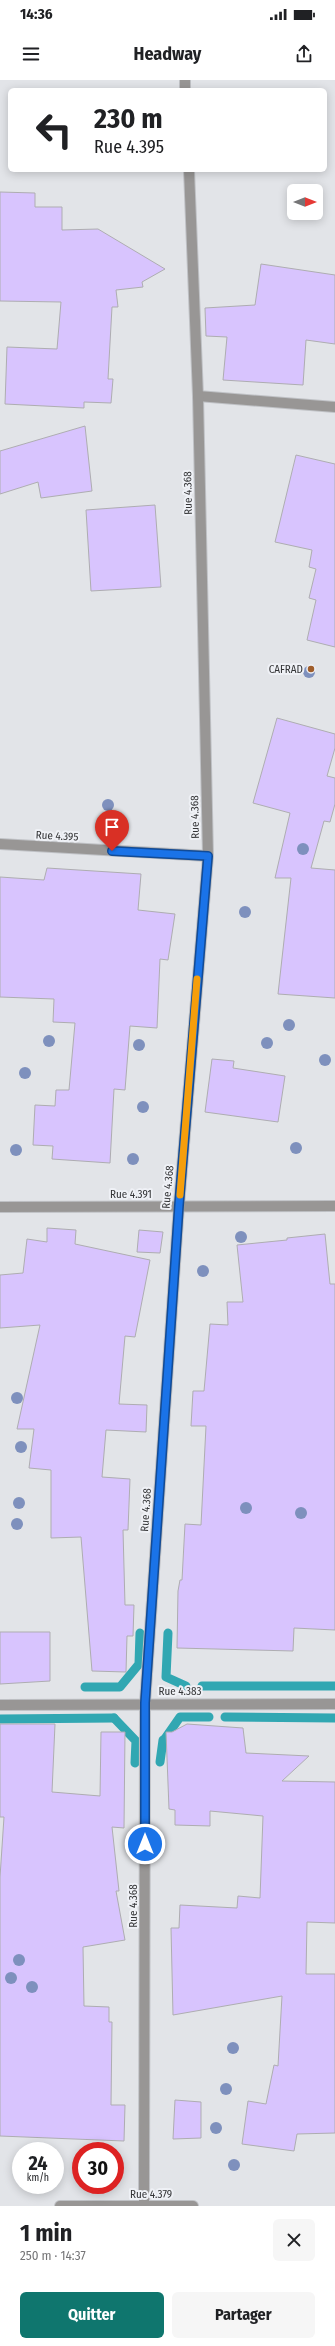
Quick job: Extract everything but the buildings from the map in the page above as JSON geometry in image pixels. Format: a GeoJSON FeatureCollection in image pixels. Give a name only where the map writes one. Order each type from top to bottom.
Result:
{"type":"FeatureCollection","features":[{"type":"Feature","properties":{"kind":"street","name":"Rue 4.368"},"geometry":{"type":"LineString","coordinates":[[144,2206],[145,1703],[179,1205],[208,856],[198,396],[189,172]]}},
{"type":"Feature","properties":{"kind":"street"},"geometry":{"type":"LineString","coordinates":[[198,396],[335,407]]}},
{"type":"Feature","properties":{"kind":"street","name":"Rue 4.395"},"geometry":{"type":"LineString","coordinates":[[0,844],[208,856]]}},
{"type":"Feature","properties":{"kind":"street","name":"Rue 4.391"},"geometry":{"type":"LineString","coordinates":[[0,1207],[179,1205],[335,1206]]}},
{"type":"Feature","properties":{"kind":"street","name":"Rue 4.383"},"geometry":{"type":"LineString","coordinates":[[0,1705],[145,1703],[335,1704]]}},
{"type":"Feature","properties":{"kind":"street","name":"Rue 4.379"},"geometry":{"type":"LineString","coordinates":[[60,2206],[193,2206]]}},
{"type":"Feature","properties":{"kind":"waterway"},"geometry":{"type":"LineString","coordinates":[[85,1687],[120,1687],[139,1664],[140,1633]]}},
{"type":"Feature","properties":{"kind":"waterway"},"geometry":{"type":"LineString","coordinates":[[168,1633],[166,1677],[186,1686]]}},
{"type":"Feature","properties":{"kind":"waterway"},"geometry":{"type":"LineString","coordinates":[[202,1686],[335,1686]]}},
{"type":"Feature","properties":{"kind":"waterway"},"geometry":{"type":"LineString","coordinates":[[164,1740],[180,1717],[209,1717]]}},
{"type":"Feature","properties":{"kind":"waterway"},"geometry":{"type":"LineString","coordinates":[[225,1717],[335,1718]]}},
{"type":"Feature","properties":{"kind":"waterway"},"geometry":{"type":"LineString","coordinates":[[114,1718],[136,1741],[135,1763]]}},
{"type":"Feature","properties":{"kind":"waterway"},"geometry":{"type":"LineString","coordinates":[[0,1719],[114,1718]]}},
{"type":"Feature","properties":{"kind":"waterway"},"geometry":{"type":"LineString","coordinates":[[160,1762],[163,1740]]}},
{"type":"Feature","properties":{"kind":"slow traffic"},"geometry":{"type":"LineString","coordinates":[[180,1195],[197,979]]}},
{"type":"Feature","properties":{"kind":"place","name":"CAFRAD"},"geometry":{"type":"Point","coordinates":[311,669]}},
{"type":"Feature","properties":{"kind":"route"},"geometry":{"type":"LineString","coordinates":[[112,851],[208,856],[179,1205],[145,1703],[145,1844]]}}]}
